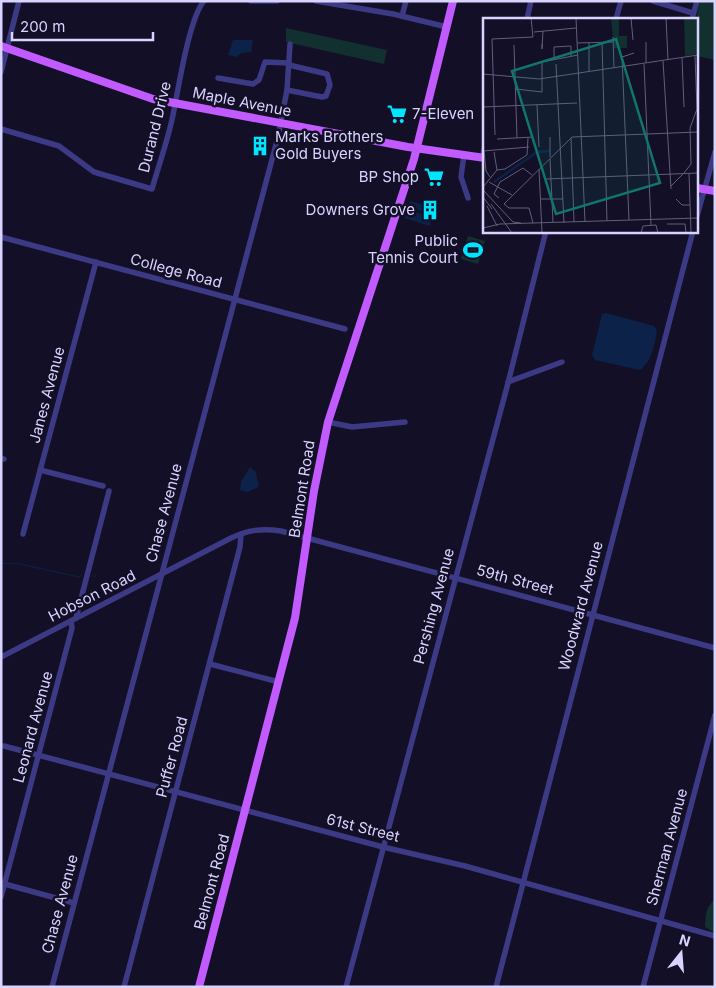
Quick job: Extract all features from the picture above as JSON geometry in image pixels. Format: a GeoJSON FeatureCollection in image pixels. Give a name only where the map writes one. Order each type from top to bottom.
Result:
{"type":"FeatureCollection","features":[{"type":"Feature","properties":{"kind":"main road","name":"Belmont Road"},"geometry":{"type":"LineString","coordinates":[[199,987],[299,600],[317,470],[328,422],[417,149],[453,1]]}},
{"type":"Feature","properties":{"kind":"main road","name":"Maple Avenue"},"geometry":{"type":"LineString","coordinates":[[4,47],[128,92],[174,104],[417,149],[483,158]]}},
{"type":"Feature","properties":{"kind":"main road"},"geometry":{"type":"LineString","coordinates":[[701,189],[715,191]]}},
{"type":"Feature","properties":{"kind":"street"},"geometry":{"type":"LineString","coordinates":[[1,72],[4,47],[19,1]]}},
{"type":"Feature","properties":{"kind":"street","name":"Durand Drive"},"geometry":{"type":"LineString","coordinates":[[1,129],[59,146],[94,172],[152,188],[195,18],[204,1]]}},
{"type":"Feature","properties":{"kind":"street"},"geometry":{"type":"LineString","coordinates":[[251,1],[277,1]]}},
{"type":"Feature","properties":{"kind":"street"},"geometry":{"type":"LineString","coordinates":[[316,1],[402,16],[447,27]]}},
{"type":"Feature","properties":{"kind":"street"},"geometry":{"type":"LineString","coordinates":[[402,16],[406,1]]}},
{"type":"Feature","properties":{"kind":"street"},"geometry":{"type":"LineString","coordinates":[[527,18],[531,1]]}},
{"type":"Feature","properties":{"kind":"street"},"geometry":{"type":"LineString","coordinates":[[616,18],[621,1]]}},
{"type":"Feature","properties":{"kind":"street"},"geometry":{"type":"LineString","coordinates":[[653,1],[692,16],[697,1]]}},
{"type":"Feature","properties":{"kind":"street","name":"Chase Avenue"},"geometry":{"type":"LineString","coordinates":[[52,987],[281,124],[290,44]]}},
{"type":"Feature","properties":{"kind":"street"},"geometry":{"type":"LineString","coordinates":[[218,78],[256,84],[265,62],[289,64],[327,74],[330,81],[330,87],[326,96],[322,98],[286,90]]}},
{"type":"Feature","properties":{"kind":"street"},"geometry":{"type":"LineString","coordinates":[[698,209],[701,189],[715,152]]}},
{"type":"Feature","properties":{"kind":"street"},"geometry":{"type":"LineString","coordinates":[[464,155],[461,177],[468,198]]}},
{"type":"Feature","properties":{"kind":"street","name":"Pershing Avenue"},"geometry":{"type":"LineString","coordinates":[[346,987],[508,382],[546,232]]}},
{"type":"Feature","properties":{"kind":"street","name":"Woodward Avenue"},"geometry":{"type":"LineString","coordinates":[[496,987],[693,232]]}},
{"type":"Feature","properties":{"kind":"street","name":"College Road"},"geometry":{"type":"LineString","coordinates":[[1,237],[345,329]]}},
{"type":"Feature","properties":{"kind":"street","name":"Janes Avenue"},"geometry":{"type":"LineString","coordinates":[[23,534],[96,262]]}},
{"type":"Feature","properties":{"kind":"street"},"geometry":{"type":"LineString","coordinates":[[508,382],[562,362]]}},
{"type":"Feature","properties":{"kind":"street"},"geometry":{"type":"LineString","coordinates":[[328,422],[352,427],[405,422]]}},
{"type":"Feature","properties":{"kind":"street"},"geometry":{"type":"LineString","coordinates":[[40,470],[103,486]]}},
{"type":"Feature","properties":{"kind":"street","name":"Leonard Avenue"},"geometry":{"type":"LineString","coordinates":[[1,897],[109,491]]}},
{"type":"Feature","properties":{"kind":"street","name":"Hobson Road"},"geometry":{"type":"LineString","coordinates":[[1,657],[241,534],[264,529],[307,538]]}},
{"type":"Feature","properties":{"kind":"street","name":"Puffer Road"},"geometry":{"type":"LineString","coordinates":[[124,987],[210,664],[240,547],[241,534]]}},
{"type":"Feature","properties":{"kind":"street","name":"59th Street"},"geometry":{"type":"LineString","coordinates":[[307,538],[715,648]]}},
{"type":"Feature","properties":{"kind":"street"},"geometry":{"type":"LineString","coordinates":[[210,664],[279,682]]}},
{"type":"Feature","properties":{"kind":"street","name":"Sherman Avenue"},"geometry":{"type":"LineString","coordinates":[[643,987],[715,715]]}},
{"type":"Feature","properties":{"kind":"street","name":"61st Street"},"geometry":{"type":"LineString","coordinates":[[4,746],[715,936]]}},
{"type":"Feature","properties":{"kind":"street"},"geometry":{"type":"LineString","coordinates":[[3,884],[74,903]]}},
{"type":"Feature","properties":{"kind":"green space"},"geometry":{"type":"Polygon","coordinates":[[[700,1],[715,1],[715,60],[698,56],[698,18],[696,18],[700,1]]]}},
{"type":"Feature","properties":{"kind":"green space"},"geometry":{"type":"Polygon","coordinates":[[[286,28],[387,50],[384,64],[286,42],[286,28]]]}},
{"type":"Feature","properties":{"kind":"green space","name":"Public Tennis Court"},"geometry":{"type":"Polygon","coordinates":[[[468,236],[485,241],[478,264],[461,259],[468,236]]]}},
{"type":"Feature","properties":{"kind":"green space"},"geometry":{"type":"Polygon","coordinates":[[[715,900],[715,933],[705,927],[708,908],[715,900]]]}},
{"type":"Feature","properties":{"kind":"water"},"geometry":{"type":"Polygon","coordinates":[[[233,40],[253,40],[251,52],[242,53],[236,57],[228,55],[233,40]]]}},
{"type":"Feature","properties":{"kind":"water"},"geometry":{"type":"Polygon","coordinates":[[[410,201],[435,208],[433,214],[408,207],[410,201]]]}},
{"type":"Feature","properties":{"kind":"water"},"geometry":{"type":"Polygon","coordinates":[[[407,209],[432,217],[430,226],[404,218],[407,209]]]}},
{"type":"Feature","properties":{"kind":"water"},"geometry":{"type":"Polygon","coordinates":[[[606,313],[654,326],[657,331],[650,358],[640,370],[595,360],[592,355],[602,314],[606,313]]]}},
{"type":"Feature","properties":{"kind":"water"},"geometry":{"type":"Polygon","coordinates":[[[250,467],[256,472],[259,487],[247,492],[240,490],[241,482],[250,467]]]}},
{"type":"Feature","properties":{"kind":"waterway"},"geometry":{"type":"LineString","coordinates":[[1,563],[20,564],[79,577],[82,575]]}},
{"type":"Feature","properties":{"kind":"place","name":"7-Eleven"},"geometry":{"type":"Point","coordinates":[397,114]}},
{"type":"Feature","properties":{"kind":"place","name":"Marks Brothers Gold Buyers"},"geometry":{"type":"Point","coordinates":[260,146]}},
{"type":"Feature","properties":{"kind":"place","name":"BP Shop"},"geometry":{"type":"Point","coordinates":[434,177]}},
{"type":"Feature","properties":{"kind":"place","name":"Downers Grove"},"geometry":{"type":"Point","coordinates":[430,210]}},
{"type":"Feature","properties":{"kind":"place","name":"Public Tennis Court"},"geometry":{"type":"Point","coordinates":[473,250]}}]}
